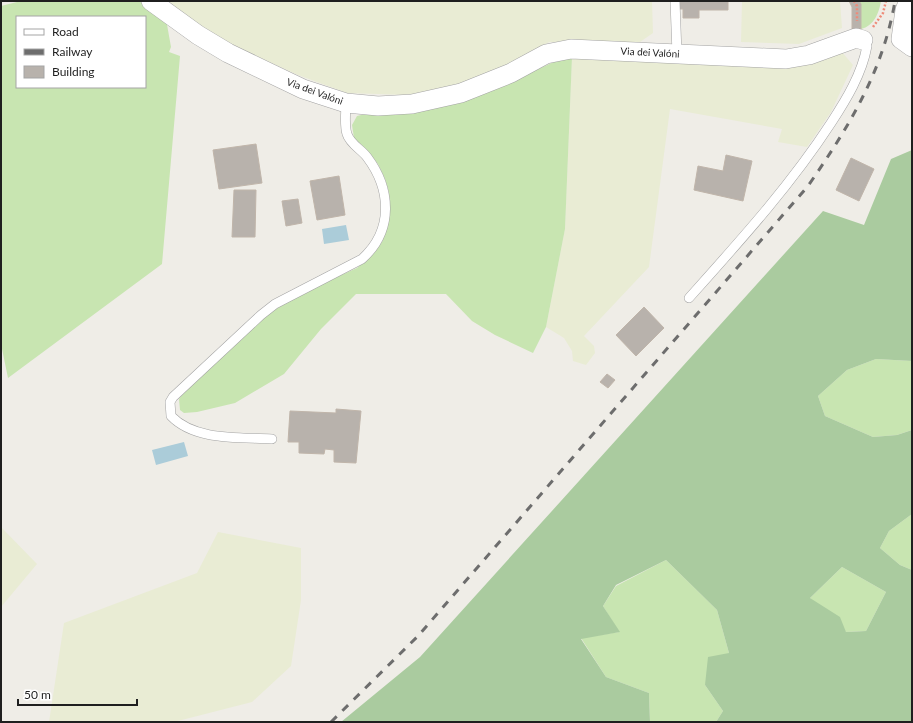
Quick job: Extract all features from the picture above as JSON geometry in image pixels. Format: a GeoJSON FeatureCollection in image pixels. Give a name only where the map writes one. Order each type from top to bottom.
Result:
{"type":"FeatureCollection","features":[{"type":"Feature","properties":{"kind":"street","name":"Via dei Valóni"},"geometry":{"type":"LineString","coordinates":[[151,1],[198,35],[228,53],[303,89],[346,103],[378,106],[412,104],[461,93],[511,73],[546,54],[571,49],[786,59],[809,55],[860,39]]}},
{"type":"Feature","properties":{"kind":"street"},"geometry":{"type":"LineString","coordinates":[[909,1],[905,10],[901,39],[912,47]]}},
{"type":"Feature","properties":{"kind":"lane"},"geometry":{"type":"LineString","coordinates":[[675,1],[677,54]]}},
{"type":"Feature","properties":{"kind":"lane"},"geometry":{"type":"LineString","coordinates":[[689,298],[764,213],[818,143],[843,104],[865,61],[867,46],[860,39]]}},
{"type":"Feature","properties":{"kind":"lane"},"geometry":{"type":"LineString","coordinates":[[272,439],[231,437],[194,431],[179,424],[171,416],[170,402],[173,397],[262,315],[276,304],[362,259],[370,252],[378,238],[386,213],[383,184],[375,168],[364,153],[350,140],[347,133],[346,103]]}},
{"type":"Feature","properties":{"kind":"path"},"geometry":{"type":"LineString","coordinates":[[854,1],[857,6],[860,39]]}},
{"type":"Feature","properties":{"kind":"path"},"geometry":{"type":"LineString","coordinates":[[860,39],[883,13],[886,1]]}},
{"type":"Feature","properties":{"kind":"green space"},"geometry":{"type":"Polygon","coordinates":[[[21,1],[139,1],[166,19],[171,47],[169,52],[180,56],[162,264],[8,378],[1,344],[1,6],[21,1]]]}},
{"type":"Feature","properties":{"kind":"green space"},"geometry":{"type":"Polygon","coordinates":[[[161,1],[652,1],[653,33],[640,42],[549,42],[505,67],[459,86],[408,95],[347,93],[298,75],[230,44],[161,1]]]}},
{"type":"Feature","properties":{"kind":"green space"},"geometry":{"type":"Polygon","coordinates":[[[742,1],[840,1],[842,28],[799,44],[741,42],[742,1]]]}},
{"type":"Feature","properties":{"kind":"green space"},"geometry":{"type":"Polygon","coordinates":[[[859,1],[881,1],[879,10],[873,22],[861,29],[861,4],[859,1]]]}},
{"type":"Feature","properties":{"kind":"green space"},"geometry":{"type":"Polygon","coordinates":[[[841,51],[853,65],[831,112],[807,147],[778,142],[782,129],[670,109],[649,267],[584,336],[594,346],[595,353],[586,365],[573,361],[572,351],[564,338],[546,327],[565,229],[572,57],[841,51]]]}},
{"type":"Feature","properties":{"kind":"green space"},"geometry":{"type":"Polygon","coordinates":[[[572,57],[565,229],[546,327],[533,353],[495,335],[472,321],[446,294],[356,294],[321,329],[284,374],[235,403],[197,412],[184,413],[180,410],[179,399],[189,385],[272,311],[319,285],[357,268],[374,253],[382,242],[390,214],[389,193],[385,179],[378,164],[366,149],[354,138],[352,125],[357,116],[525,75],[556,61],[572,57]]]}},
{"type":"Feature","properties":{"kind":"green space"},"geometry":{"type":"Polygon","coordinates":[[[912,150],[912,361],[876,359],[847,370],[818,396],[825,416],[873,437],[897,435],[912,430],[912,514],[889,531],[880,548],[900,565],[912,570],[912,722],[716,722],[723,711],[705,685],[708,657],[729,653],[717,610],[666,560],[616,585],[603,606],[620,632],[581,639],[606,677],[649,693],[650,722],[341,722],[420,657],[823,211],[864,225],[891,159],[912,150]],[[842,567],[810,598],[840,617],[846,632],[866,631],[886,592],[842,567]]]}},
{"type":"Feature","properties":{"kind":"green space"},"geometry":{"type":"Polygon","coordinates":[[[876,359],[912,361],[912,430],[897,435],[873,437],[825,416],[818,396],[847,370],[876,359]]]}},
{"type":"Feature","properties":{"kind":"green space"},"geometry":{"type":"Polygon","coordinates":[[[912,514],[912,570],[900,565],[880,548],[889,531],[912,514]]]}},
{"type":"Feature","properties":{"kind":"green space"},"geometry":{"type":"Polygon","coordinates":[[[1,527],[37,564],[1,607],[1,527]]]}},
{"type":"Feature","properties":{"kind":"green space"},"geometry":{"type":"Polygon","coordinates":[[[218,532],[301,548],[301,600],[291,666],[252,702],[174,722],[49,722],[64,623],[197,573],[218,532]]]}},
{"type":"Feature","properties":{"kind":"green space"},"geometry":{"type":"Polygon","coordinates":[[[666,560],[717,610],[729,653],[705,685],[723,711],[716,722],[650,722],[649,693],[606,677],[581,638],[619,632],[603,606],[616,586],[666,560]]]}},
{"type":"Feature","properties":{"kind":"green space"},"geometry":{"type":"Polygon","coordinates":[[[842,567],[886,592],[866,631],[846,632],[810,598],[842,567]]]}},
{"type":"Feature","properties":{"kind":"water"},"geometry":{"type":"Polygon","coordinates":[[[346,225],[349,240],[324,244],[322,229],[346,225]]]}},
{"type":"Feature","properties":{"kind":"water"},"geometry":{"type":"Polygon","coordinates":[[[184,442],[188,456],[156,465],[152,450],[184,442]]]}},
{"type":"Feature","properties":{"kind":"building"},"geometry":{"type":"Polygon","coordinates":[[[678,1],[728,1],[728,10],[699,10],[699,18],[683,18],[683,9],[678,9],[678,1]]]}},
{"type":"Feature","properties":{"kind":"building"},"geometry":{"type":"Polygon","coordinates":[[[849,1],[859,1],[861,4],[861,29],[852,29],[852,7],[849,1]]]}},
{"type":"Feature","properties":{"kind":"building"},"geometry":{"type":"Polygon","coordinates":[[[256,144],[262,183],[219,189],[213,150],[256,144]]]}},
{"type":"Feature","properties":{"kind":"building"},"geometry":{"type":"Polygon","coordinates":[[[726,155],[752,161],[743,201],[694,190],[698,166],[723,171],[726,155]]]}},
{"type":"Feature","properties":{"kind":"building"},"geometry":{"type":"Polygon","coordinates":[[[851,158],[874,169],[859,201],[836,190],[851,158]]]}},
{"type":"Feature","properties":{"kind":"building"},"geometry":{"type":"Polygon","coordinates":[[[339,176],[345,215],[317,220],[310,181],[339,176]]]}},
{"type":"Feature","properties":{"kind":"building"},"geometry":{"type":"Polygon","coordinates":[[[234,190],[256,190],[255,237],[232,237],[234,190]]]}},
{"type":"Feature","properties":{"kind":"building"},"geometry":{"type":"Polygon","coordinates":[[[298,199],[302,223],[286,226],[282,201],[298,199]]]}},
{"type":"Feature","properties":{"kind":"building"},"geometry":{"type":"Polygon","coordinates":[[[644,307],[664,328],[636,356],[616,335],[644,307]]]}},
{"type":"Feature","properties":{"kind":"building"},"geometry":{"type":"Polygon","coordinates":[[[607,374],[615,380],[608,388],[600,382],[607,374]]]}},
{"type":"Feature","properties":{"kind":"building"},"geometry":{"type":"Polygon","coordinates":[[[336,409],[361,411],[356,463],[334,462],[334,450],[325,449],[324,454],[299,453],[299,442],[288,442],[290,411],[336,413],[336,409]]]}},
{"type":"Feature","properties":{"kind":"railway"},"geometry":{"type":"LineString","coordinates":[[331,722],[418,636],[808,186],[850,121],[873,75],[882,52],[895,1]]}}]}
